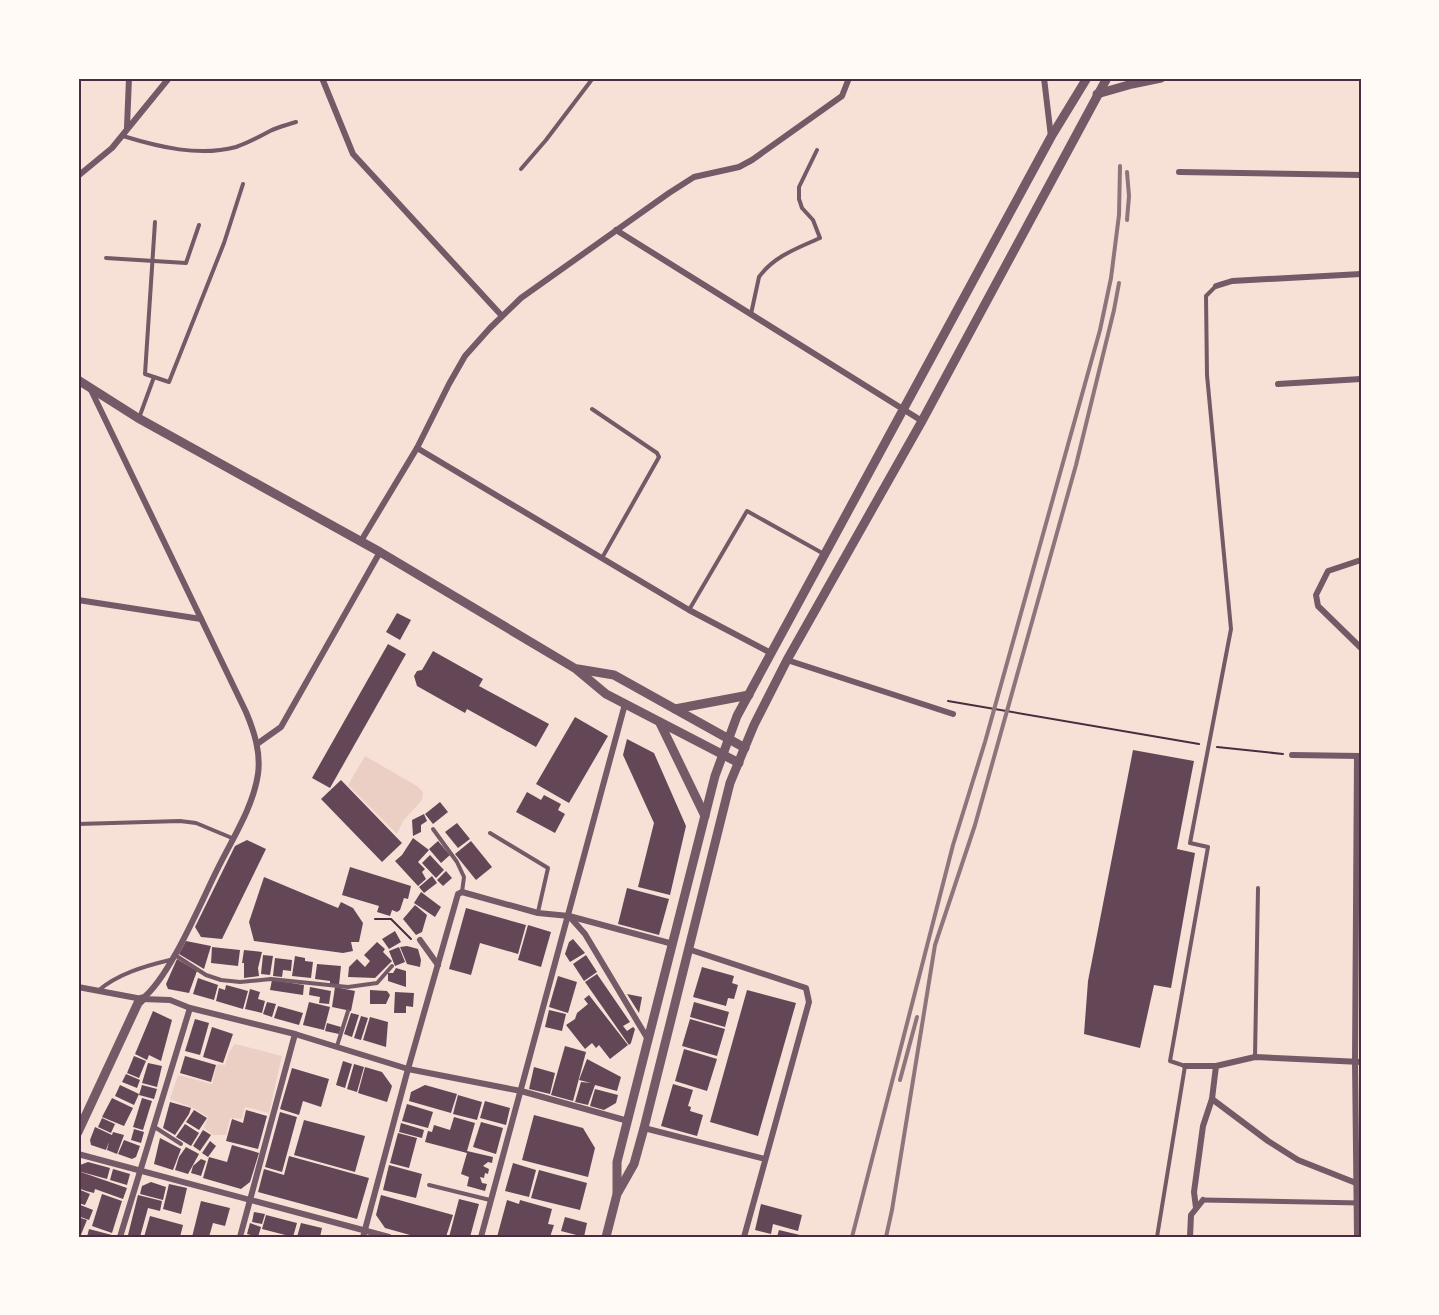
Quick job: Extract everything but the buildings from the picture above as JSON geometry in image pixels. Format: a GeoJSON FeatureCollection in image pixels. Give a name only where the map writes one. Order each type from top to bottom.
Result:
{"type":"FeatureCollection","features":[{"type":"Feature","properties":{"kind":"street"},"geometry":{"type":"LineString","coordinates":[[127,128],[129,78]]}},
{"type":"Feature","properties":{"kind":"street"},"geometry":{"type":"LineString","coordinates":[[78,176],[112,148],[169,78]]}},
{"type":"Feature","properties":{"kind":"street"},"geometry":{"type":"LineString","coordinates":[[322,78],[353,154],[502,316]]}},
{"type":"Feature","properties":{"kind":"street"},"geometry":{"type":"LineString","coordinates":[[361,541],[417,448],[465,356],[502,316],[521,298],[694,177],[739,167],[752,160],[842,96],[849,78]]}},
{"type":"Feature","properties":{"kind":"street"},"geometry":{"type":"LineString","coordinates":[[1044,78],[1051,136]]}},
{"type":"Feature","properties":{"kind":"street"},"geometry":{"type":"LineString","coordinates":[[606,1237],[617,1194],[617,1162],[705,816],[737,716],[1051,136],[1087,78]]}},
{"type":"Feature","properties":{"kind":"street"},"geometry":{"type":"LineString","coordinates":[[617,1194],[634,1164],[730,783],[754,725],[787,660],[922,421],[1107,78]]}},
{"type":"Feature","properties":{"kind":"street"},"geometry":{"type":"LineString","coordinates":[[1097,94],[1161,78]]}},
{"type":"Feature","properties":{"kind":"street"},"geometry":{"type":"LineString","coordinates":[[1179,172],[1361,175]]}},
{"type":"Feature","properties":{"kind":"street"},"geometry":{"type":"LineString","coordinates":[[616,230],[922,421]]}},
{"type":"Feature","properties":{"kind":"street"},"geometry":{"type":"LineString","coordinates":[[1216,286],[1232,281],[1361,274]]}},
{"type":"Feature","properties":{"kind":"street"},"geometry":{"type":"LineString","coordinates":[[1278,384],[1361,379]]}},
{"type":"Feature","properties":{"kind":"street"},"geometry":{"type":"LineString","coordinates":[[78,380],[138,418],[380,552],[576,669],[606,694],[739,763]]}},
{"type":"Feature","properties":{"kind":"street"},"geometry":{"type":"LineString","coordinates":[[78,1131],[138,1003],[154,987],[173,957],[254,792],[258,772],[257,744],[246,712],[91,390]]}},
{"type":"Feature","properties":{"kind":"street"},"geometry":{"type":"LineString","coordinates":[[417,448],[689,609],[771,653]]}},
{"type":"Feature","properties":{"kind":"street"},"geometry":{"type":"LineString","coordinates":[[257,744],[281,727],[380,552]]}},
{"type":"Feature","properties":{"kind":"street"},"geometry":{"type":"LineString","coordinates":[[1361,560],[1328,571],[1316,595],[1318,606],[1361,648]]}},
{"type":"Feature","properties":{"kind":"street"},"geometry":{"type":"LineString","coordinates":[[78,600],[201,620]]}},
{"type":"Feature","properties":{"kind":"street"},"geometry":{"type":"LineString","coordinates":[[787,660],[953,714]]}},
{"type":"Feature","properties":{"kind":"street"},"geometry":{"type":"LineString","coordinates":[[576,669],[614,675],[744,748]]}},
{"type":"Feature","properties":{"kind":"street"},"geometry":{"type":"LineString","coordinates":[[675,709],[749,694]]}},
{"type":"Feature","properties":{"kind":"street"},"geometry":{"type":"LineString","coordinates":[[481,1237],[625,704]]}},
{"type":"Feature","properties":{"kind":"street"},"geometry":{"type":"LineString","coordinates":[[660,723],[705,816]]}},
{"type":"Feature","properties":{"kind":"street"},"geometry":{"type":"LineString","coordinates":[[1292,755],[1359,756],[1356,1183],[1359,1203],[1357,1237]]}},
{"type":"Feature","properties":{"kind":"street"},"geometry":{"type":"LineString","coordinates":[[364,1234],[458,894],[462,892],[538,913],[569,916],[673,944]]}},
{"type":"Feature","properties":{"kind":"street"},"geometry":{"type":"LineString","coordinates":[[569,916],[585,934],[648,1041]]}},
{"type":"Feature","properties":{"kind":"street"},"geometry":{"type":"LineString","coordinates":[[420,940],[438,965]]}},
{"type":"Feature","properties":{"kind":"street"},"geometry":{"type":"LineString","coordinates":[[688,949],[806,988],[807,1009],[744,1237]]}},
{"type":"Feature","properties":{"kind":"street"},"geometry":{"type":"LineString","coordinates":[[78,987],[142,999],[170,1000],[190,1008],[337,1046],[408,1069],[521,1091],[628,1121]]}},
{"type":"Feature","properties":{"kind":"street"},"geometry":{"type":"LineString","coordinates":[[120,1237],[190,1008]]}},
{"type":"Feature","properties":{"kind":"street"},"geometry":{"type":"LineString","coordinates":[[240,1237],[295,1034]]}},
{"type":"Feature","properties":{"kind":"street"},"geometry":{"type":"LineString","coordinates":[[1185,1066],[1216,1066],[1255,1058],[1358,1062]]}},
{"type":"Feature","properties":{"kind":"street"},"geometry":{"type":"LineString","coordinates":[[1196,1208],[1194,1192],[1203,1126],[1212,1099],[1216,1066]]}},
{"type":"Feature","properties":{"kind":"street"},"geometry":{"type":"LineString","coordinates":[[1212,1099],[1268,1141],[1298,1160],[1356,1183]]}},
{"type":"Feature","properties":{"kind":"street"},"geometry":{"type":"LineString","coordinates":[[644,1128],[765,1159]]}},
{"type":"Feature","properties":{"kind":"street"},"geometry":{"type":"LineString","coordinates":[[78,1154],[364,1234],[389,1237]]}},
{"type":"Feature","properties":{"kind":"street"},"geometry":{"type":"LineString","coordinates":[[1190,1237],[1191,1215],[1203,1200],[1359,1203]]}},
{"type":"Feature","properties":{"kind":"lane"},"geometry":{"type":"LineString","coordinates":[[521,169],[593,78]]}},
{"type":"Feature","properties":{"kind":"lane"},"geometry":{"type":"LineString","coordinates":[[123,136],[147,144],[174,149],[221,150],[238,147],[271,130],[296,122]]}},
{"type":"Feature","properties":{"kind":"lane"},"geometry":{"type":"LineString","coordinates":[[751,315],[759,277],[762,273],[791,251],[820,238],[813,220],[802,208],[799,200],[799,187],[817,150]]}},
{"type":"Feature","properties":{"kind":"lane"},"geometry":{"type":"LineString","coordinates":[[156,222],[146,374],[169,382],[224,243],[243,184]]}},
{"type":"Feature","properties":{"kind":"lane"},"geometry":{"type":"LineString","coordinates":[[106,258],[186,263],[199,225]]}},
{"type":"Feature","properties":{"kind":"lane"},"geometry":{"type":"LineString","coordinates":[[1157,1237],[1185,1066],[1170,1062],[1208,848],[1190,843],[1231,629],[1207,375],[1206,296],[1216,286]]}},
{"type":"Feature","properties":{"kind":"lane"},"geometry":{"type":"LineString","coordinates":[[138,418],[154,377]]}},
{"type":"Feature","properties":{"kind":"lane"},"geometry":{"type":"LineString","coordinates":[[592,410],[657,453],[659,457],[602,558]]}},
{"type":"Feature","properties":{"kind":"lane"},"geometry":{"type":"LineString","coordinates":[[689,609],[747,511],[824,554]]}},
{"type":"Feature","properties":{"kind":"lane"},"geometry":{"type":"LineString","coordinates":[[78,824],[180,821],[196,823],[232,838]]}},
{"type":"Feature","properties":{"kind":"lane"},"geometry":{"type":"LineString","coordinates":[[433,828],[457,862],[464,877],[462,892]]}},
{"type":"Feature","properties":{"kind":"lane"},"geometry":{"type":"LineString","coordinates":[[490,833],[548,868],[538,913]]}},
{"type":"Feature","properties":{"kind":"lane"},"geometry":{"type":"LineString","coordinates":[[1255,1058],[1258,888]]}},
{"type":"Feature","properties":{"kind":"lane"},"geometry":{"type":"LineString","coordinates":[[98,991],[109,981],[173,957],[206,975],[221,980],[240,982],[271,979],[348,987],[377,983],[392,966]]}},
{"type":"Feature","properties":{"kind":"lane"},"geometry":{"type":"LineString","coordinates":[[337,1046],[348,1011]]}},
{"type":"Feature","properties":{"kind":"lane"},"geometry":{"type":"LineString","coordinates":[[153,1125],[181,1144]]}},
{"type":"Feature","properties":{"kind":"lane"},"geometry":{"type":"LineString","coordinates":[[429,1185],[491,1200]]}},
{"type":"Feature","properties":{"kind":"path"},"geometry":{"type":"LineString","coordinates":[[944,701],[955,701],[1200,744]]}},
{"type":"Feature","properties":{"kind":"path"},"geometry":{"type":"LineString","coordinates":[[1212,746],[1292,755]]}},
{"type":"Feature","properties":{"kind":"path"},"geometry":{"type":"LineString","coordinates":[[375,919],[391,919],[411,940],[420,940]]}},
{"type":"Feature","properties":{"kind":"shaded area"},"geometry":{"type":"Polygon","coordinates":[[[365,756],[417,786],[423,792],[422,800],[403,821],[397,834],[348,785],[365,756]]]}},
{"type":"Feature","properties":{"kind":"shaded area"},"geometry":{"type":"Polygon","coordinates":[[[235,1044],[282,1056],[269,1113],[245,1107],[242,1119],[230,1118],[226,1135],[213,1135],[204,1128],[208,1117],[170,1099],[178,1075],[212,1084],[217,1064],[225,1065],[229,1052],[235,1044]]]}},
{"type":"Feature","properties":{"kind":"railway"},"geometry":{"type":"LineString","coordinates":[[852,1237],[953,845],[985,742],[1100,330],[1111,278],[1119,215],[1120,166]]}},
{"type":"Feature","properties":{"kind":"railway"},"geometry":{"type":"LineString","coordinates":[[1127,172],[1129,196],[1127,220]]}},
{"type":"Feature","properties":{"kind":"railway"},"geometry":{"type":"LineString","coordinates":[[886,1237],[935,945],[975,825],[1076,465],[1119,283]]}},
{"type":"Feature","properties":{"kind":"railway"},"geometry":{"type":"LineString","coordinates":[[900,1080],[917,1017]]}}]}
